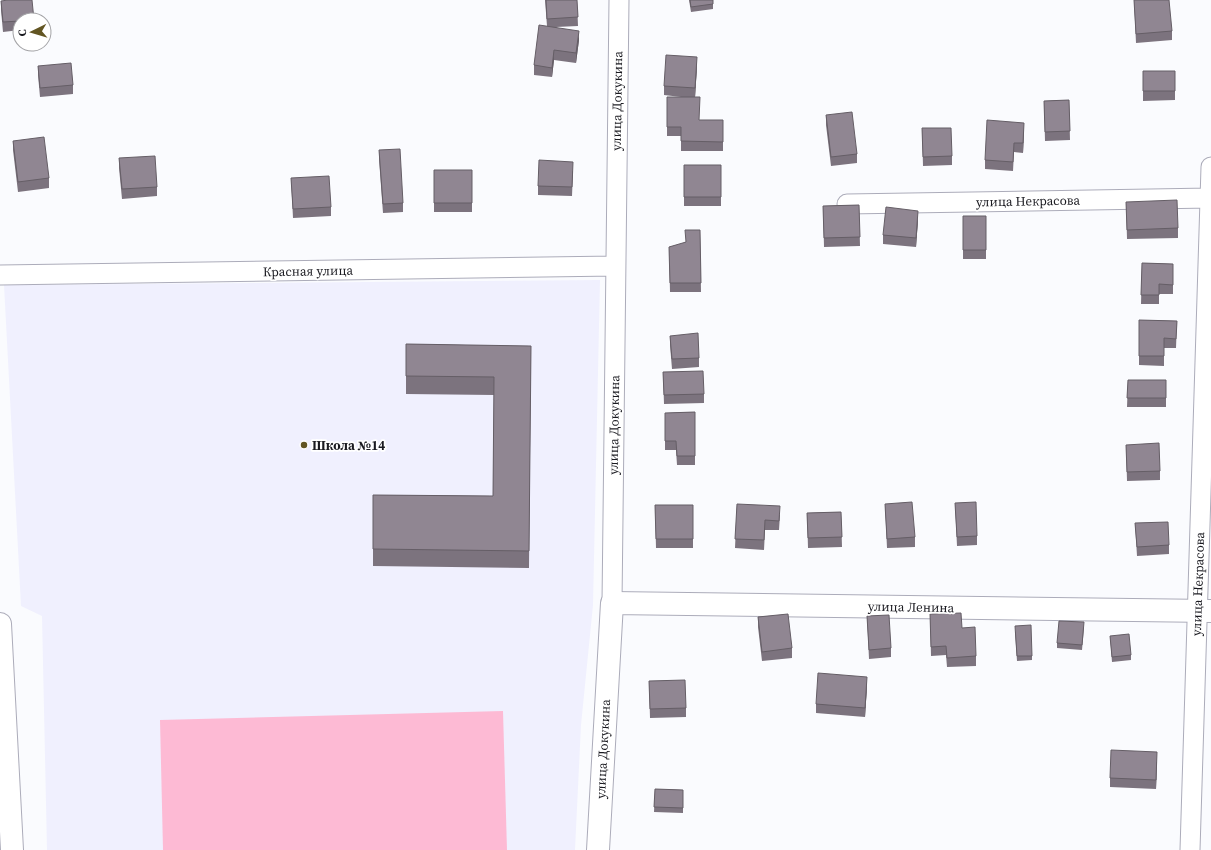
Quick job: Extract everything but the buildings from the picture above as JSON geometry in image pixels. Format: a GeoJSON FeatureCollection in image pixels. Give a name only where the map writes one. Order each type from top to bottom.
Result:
{"type":"FeatureCollection","features":[{"type":"Feature","properties":{"kind":"street","name":"улица Докукина"},"geometry":{"type":"LineString","coordinates":[[598,850],[612,603],[619,0]]}},
{"type":"Feature","properties":{"kind":"street","name":"улица Некрасова"},"geometry":{"type":"LineString","coordinates":[[1190,850],[1204,611],[1211,167]]}},
{"type":"Feature","properties":{"kind":"street","name":"улица Некрасова"},"geometry":{"type":"LineString","coordinates":[[847,204],[1210,198]]}},
{"type":"Feature","properties":{"kind":"street","name":"Красная улица"},"geometry":{"type":"LineString","coordinates":[[0,275],[615,266]]}},
{"type":"Feature","properties":{"kind":"street","name":"улица Ленина"},"geometry":{"type":"LineString","coordinates":[[612,603],[1204,611]]}},
{"type":"Feature","properties":{"kind":"street"},"geometry":{"type":"LineString","coordinates":[[0,624],[12,850]]}},
{"type":"Feature","properties":{"kind":"shaded area","name":"Школа №14"},"geometry":{"type":"Polygon","coordinates":[[[600,280],[593,605],[581,725],[575,850],[47,850],[42,616],[21,606],[4,285],[600,280]]]}},
{"type":"Feature","properties":{"kind":"shaded area"},"geometry":{"type":"Polygon","coordinates":[[[503,711],[507,850],[163,850],[160,720],[503,711]]]}},
{"type":"Feature","properties":{"kind":"place","name":"Школа №14"},"geometry":{"type":"Point","coordinates":[304,445]}}]}
